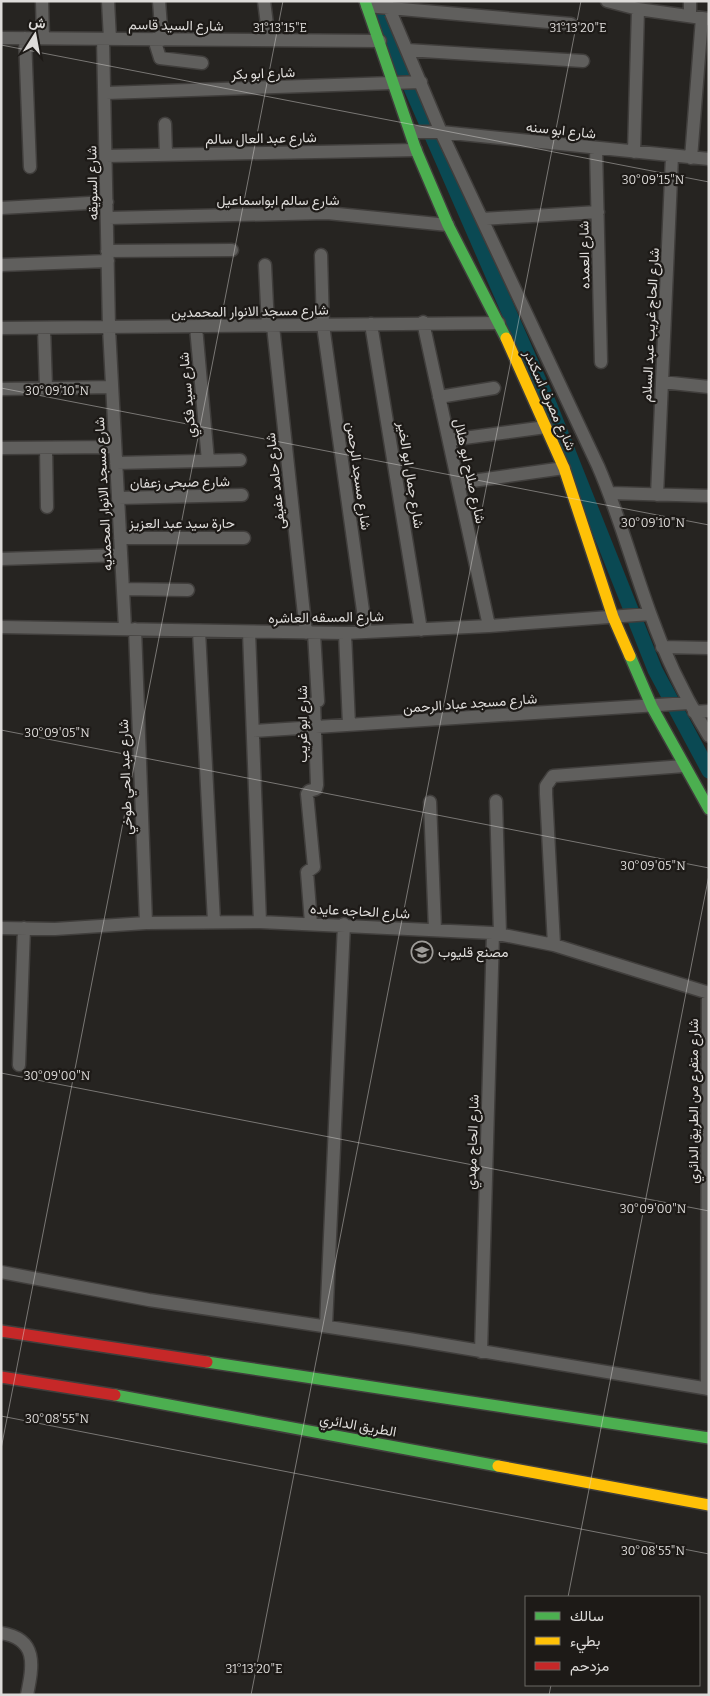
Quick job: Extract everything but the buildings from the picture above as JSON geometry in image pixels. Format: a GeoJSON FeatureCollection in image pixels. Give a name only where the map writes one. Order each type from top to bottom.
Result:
{"type":"FeatureCollection","features":[{"type":"Feature","properties":{"kind":"main road","name":"شارع مصرف اسكندر"},"geometry":{"type":"LineString","coordinates":[[366,4],[395,84],[416,150],[448,225],[500,323],[564,468],[613,617],[652,707],[709,809]]}},
{"type":"Feature","properties":{"kind":"main road"},"geometry":{"type":"LineString","coordinates":[[1,1330],[709,1438]]}},
{"type":"Feature","properties":{"kind":"main road","name":"الطريق الدائري"},"geometry":{"type":"LineString","coordinates":[[1,1377],[106,1394],[709,1505]]}},
{"type":"Feature","properties":{"kind":"street"},"geometry":{"type":"LineString","coordinates":[[42,1],[42,38]]}},
{"type":"Feature","properties":{"kind":"street","name":"شارع السويقه"},"geometry":{"type":"LineString","coordinates":[[108,1],[106,156],[109,328]]}},
{"type":"Feature","properties":{"kind":"street"},"geometry":{"type":"LineString","coordinates":[[159,1],[158,40],[160,58],[202,63]]}},
{"type":"Feature","properties":{"kind":"street"},"geometry":{"type":"LineString","coordinates":[[264,1],[269,40]]}},
{"type":"Feature","properties":{"kind":"street"},"geometry":{"type":"LineString","coordinates":[[606,1],[638,9],[700,18]]}},
{"type":"Feature","properties":{"kind":"street"},"geometry":{"type":"LineString","coordinates":[[690,1],[700,18],[691,158]]}},
{"type":"Feature","properties":{"kind":"street"},"geometry":{"type":"LineString","coordinates":[[366,4],[387,4],[571,24]]}},
{"type":"Feature","properties":{"kind":"street","name":"شارع مصرف اسكندر"},"geometry":{"type":"LineString","coordinates":[[387,4],[441,132],[610,493],[662,647],[691,707],[709,736]]}},
{"type":"Feature","properties":{"kind":"street"},"geometry":{"type":"LineString","coordinates":[[634,152],[638,9]]}},
{"type":"Feature","properties":{"kind":"street","name":"شارع السيد قاسم"},"geometry":{"type":"LineString","coordinates":[[1,38],[380,41]]}},
{"type":"Feature","properties":{"kind":"street"},"geometry":{"type":"LineString","coordinates":[[25,38],[30,166]]}},
{"type":"Feature","properties":{"kind":"street"},"geometry":{"type":"LineString","coordinates":[[407,50],[583,61]]}},
{"type":"Feature","properties":{"kind":"street","name":"شارع ابو بكر"},"geometry":{"type":"LineString","coordinates":[[106,93],[421,82]]}},
{"type":"Feature","properties":{"kind":"street"},"geometry":{"type":"LineString","coordinates":[[165,124],[166,155]]}},
{"type":"Feature","properties":{"kind":"street","name":"شارع ابو سنه"},"geometry":{"type":"LineString","coordinates":[[411,132],[441,132],[709,159]]}},
{"type":"Feature","properties":{"kind":"street","name":"شارع العمده"},"geometry":{"type":"LineString","coordinates":[[596,148],[601,362]]}},
{"type":"Feature","properties":{"kind":"street","name":"شارع عبد العال سالم"},"geometry":{"type":"LineString","coordinates":[[106,156],[416,150]]}},
{"type":"Feature","properties":{"kind":"street","name":"شارع الحاج غريب عبد السلام"},"geometry":{"type":"LineString","coordinates":[[657,495],[672,156]]}},
{"type":"Feature","properties":{"kind":"street"},"geometry":{"type":"LineString","coordinates":[[1,208],[107,202]]}},
{"type":"Feature","properties":{"kind":"street"},"geometry":{"type":"LineString","coordinates":[[482,219],[598,212]]}},
{"type":"Feature","properties":{"kind":"street","name":"شارع سالم ابواسماعيل"},"geometry":{"type":"LineString","coordinates":[[108,218],[327,213],[448,225]]}},
{"type":"Feature","properties":{"kind":"street"},"geometry":{"type":"LineString","coordinates":[[1,265],[108,256],[232,250]]}},
{"type":"Feature","properties":{"kind":"street","name":"شارع مسجد الرحمن"},"geometry":{"type":"LineString","coordinates":[[321,255],[323,325],[366,632]]}},
{"type":"Feature","properties":{"kind":"street","name":"شارع حامد عفيفى"},"geometry":{"type":"LineString","coordinates":[[265,265],[310,633]]}},
{"type":"Feature","properties":{"kind":"street","name":"شارع مسجد الانوار المحمدين"},"geometry":{"type":"LineString","coordinates":[[1,328],[271,326],[423,322],[500,323]]}},
{"type":"Feature","properties":{"kind":"street","name":"شارع صلاح ابو هلال"},"geometry":{"type":"LineString","coordinates":[[423,322],[489,626]]}},
{"type":"Feature","properties":{"kind":"street","name":"شارع جمال ابو الخير"},"geometry":{"type":"LineString","coordinates":[[371,324],[421,630]]}},
{"type":"Feature","properties":{"kind":"street","name":"شارع سيد فكري"},"geometry":{"type":"LineString","coordinates":[[196,327],[208,461]]}},
{"type":"Feature","properties":{"kind":"street"},"geometry":{"type":"LineString","coordinates":[[44,328],[46,388]]}},
{"type":"Feature","properties":{"kind":"street","name":"شارع مسجد الانوار المحمديه"},"geometry":{"type":"LineString","coordinates":[[109,328],[123,589],[130,629]]}},
{"type":"Feature","properties":{"kind":"street"},"geometry":{"type":"LineString","coordinates":[[662,382],[709,387]]}},
{"type":"Feature","properties":{"kind":"street"},"geometry":{"type":"LineString","coordinates":[[1,389],[112,387]]}},
{"type":"Feature","properties":{"kind":"street"},"geometry":{"type":"LineString","coordinates":[[439,397],[494,388]]}},
{"type":"Feature","properties":{"kind":"street"},"geometry":{"type":"LineString","coordinates":[[448,440],[546,426]]}},
{"type":"Feature","properties":{"kind":"street"},"geometry":{"type":"LineString","coordinates":[[1,448],[115,446]]}},
{"type":"Feature","properties":{"kind":"street"},"geometry":{"type":"LineString","coordinates":[[46,448],[47,507]]}},
{"type":"Feature","properties":{"kind":"street"},"geometry":{"type":"LineString","coordinates":[[116,464],[240,460]]}},
{"type":"Feature","properties":{"kind":"street"},"geometry":{"type":"LineString","coordinates":[[458,483],[564,468]]}},
{"type":"Feature","properties":{"kind":"street"},"geometry":{"type":"LineString","coordinates":[[610,493],[709,496]]}},
{"type":"Feature","properties":{"kind":"street","name":"شارع صبحى زعفان"},"geometry":{"type":"LineString","coordinates":[[118,498],[242,495]]}},
{"type":"Feature","properties":{"kind":"street","name":"حارة سيد عبد العزيز"},"geometry":{"type":"LineString","coordinates":[[120,538],[244,538]]}},
{"type":"Feature","properties":{"kind":"street"},"geometry":{"type":"LineString","coordinates":[[1,559],[121,555]]}},
{"type":"Feature","properties":{"kind":"street"},"geometry":{"type":"LineString","coordinates":[[123,589],[188,590]]}},
{"type":"Feature","properties":{"kind":"street","name":"شارع المسقه العاشره"},"geometry":{"type":"LineString","coordinates":[[1,627],[345,633],[489,626],[650,614]]}},
{"type":"Feature","properties":{"kind":"street","name":"شارع عبد الحي طوخي"},"geometry":{"type":"LineString","coordinates":[[130,629],[146,923]]}},
{"type":"Feature","properties":{"kind":"street"},"geometry":{"type":"LineString","coordinates":[[199,631],[214,922]]}},
{"type":"Feature","properties":{"kind":"street"},"geometry":{"type":"LineString","coordinates":[[250,632],[260,922]]}},
{"type":"Feature","properties":{"kind":"street","name":"شارع ابو غريب"},"geometry":{"type":"LineString","coordinates":[[310,633],[318,701],[314,703],[317,785],[316,789],[309,791],[307,794],[314,866],[307,872],[311,923]]}},
{"type":"Feature","properties":{"kind":"street"},"geometry":{"type":"LineString","coordinates":[[345,633],[348,725]]}},
{"type":"Feature","properties":{"kind":"street"},"geometry":{"type":"LineString","coordinates":[[662,647],[709,648]]}},
{"type":"Feature","properties":{"kind":"street","name":"شارع مسجد عباد الرحمن"},"geometry":{"type":"LineString","coordinates":[[253,731],[652,707],[691,707],[709,711]]}},
{"type":"Feature","properties":{"kind":"street"},"geometry":{"type":"LineString","coordinates":[[554,945],[546,794],[549,780],[553,776],[684,766]]}},
{"type":"Feature","properties":{"kind":"street","name":"شارع الحاج مهدي"},"geometry":{"type":"LineString","coordinates":[[481,1352],[496,934],[496,801]]}},
{"type":"Feature","properties":{"kind":"street"},"geometry":{"type":"LineString","coordinates":[[430,802],[435,930]]}},
{"type":"Feature","properties":{"kind":"street","name":"شارع الحاجه عايده"},"geometry":{"type":"LineString","coordinates":[[1,928],[78,928],[146,923],[260,922],[344,924],[496,934],[554,945],[708,993]]}},
{"type":"Feature","properties":{"kind":"street"},"geometry":{"type":"LineString","coordinates":[[326,1326],[344,924]]}},
{"type":"Feature","properties":{"kind":"street"},"geometry":{"type":"LineString","coordinates":[[19,1065],[24,928]]}},
{"type":"Feature","properties":{"kind":"street","name":"شارع متفرع من الطريق الدائري"},"geometry":{"type":"LineString","coordinates":[[708,993],[708,1389]]}},
{"type":"Feature","properties":{"kind":"street"},"geometry":{"type":"LineString","coordinates":[[1,1272],[149,1300],[326,1326],[708,1389]]}},
{"type":"Feature","properties":{"kind":"street"},"geometry":{"type":"LineString","coordinates":[[1,1633],[15,1636],[25,1643],[31,1654],[32,1666],[28,1695]]}},
{"type":"Feature","properties":{"kind":"waterway"},"geometry":{"type":"LineString","coordinates":[[373,1],[550,406],[655,670],[709,771]]}},
{"type":"Feature","properties":{"kind":"traffic: fast"},"geometry":{"type":"LineString","coordinates":[[365,1],[416,150],[448,225],[506,338]]}},
{"type":"Feature","properties":{"kind":"traffic: fast"},"geometry":{"type":"LineString","coordinates":[[630,656],[652,707],[709,809]]}},
{"type":"Feature","properties":{"kind":"traffic: fast"},"geometry":{"type":"LineString","coordinates":[[207,1362],[709,1438]]}},
{"type":"Feature","properties":{"kind":"traffic: fast"},"geometry":{"type":"LineString","coordinates":[[115,1395],[498,1466]]}},
{"type":"Feature","properties":{"kind":"traffic: slow"},"geometry":{"type":"LineString","coordinates":[[506,338],[564,468],[613,617],[630,656]]}},
{"type":"Feature","properties":{"kind":"traffic: slow"},"geometry":{"type":"LineString","coordinates":[[498,1466],[709,1505]]}},
{"type":"Feature","properties":{"kind":"traffic: jam"},"geometry":{"type":"LineString","coordinates":[[1,1331],[207,1362]]}},
{"type":"Feature","properties":{"kind":"traffic: jam"},"geometry":{"type":"LineString","coordinates":[[1,1377],[115,1395]]}},
{"type":"Feature","properties":{"kind":"place","name":"مصنع قليوب"},"geometry":{"type":"Point","coordinates":[422,952]}}]}
